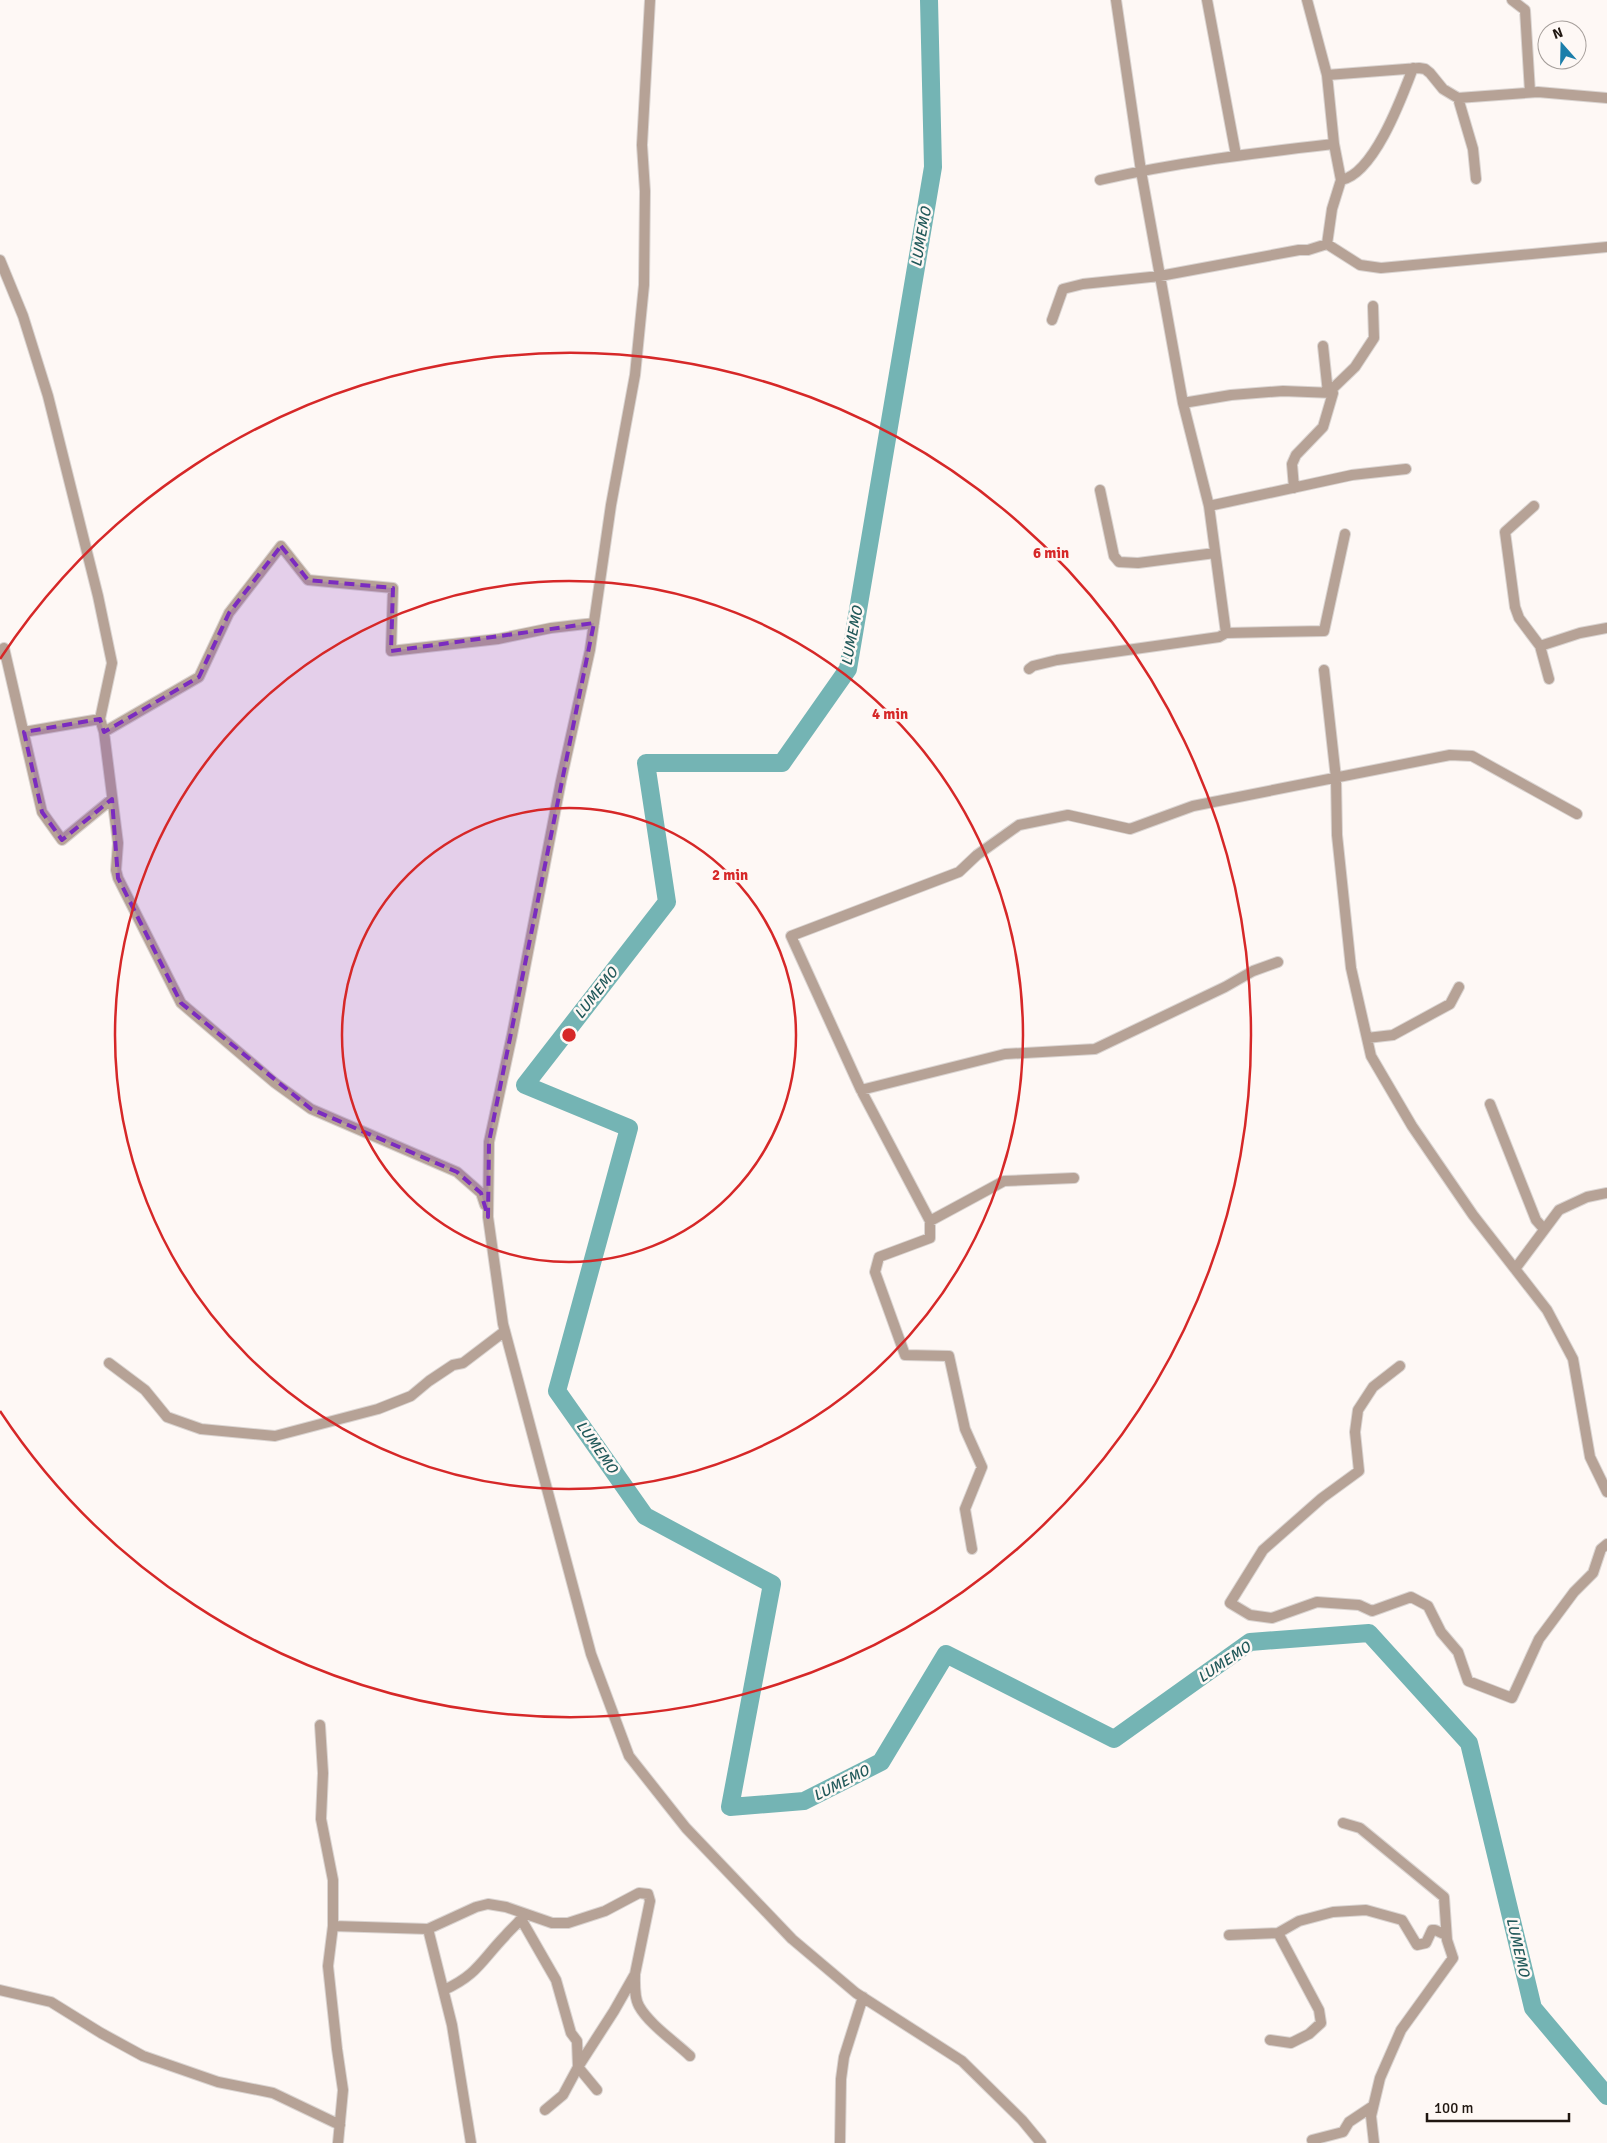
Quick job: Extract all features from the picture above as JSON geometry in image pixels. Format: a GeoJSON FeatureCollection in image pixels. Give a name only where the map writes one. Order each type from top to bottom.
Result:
{"type":"FeatureCollection","features":[{"type":"Feature","properties":{"kind":"street"},"geometry":{"type":"LineString","coordinates":[[488,1217],[489,1142],[512,1035],[559,791],[590,650],[611,505],[635,375],[644,285],[645,191],[642,145],[650,0]]}},
{"type":"Feature","properties":{"kind":"street"},"geometry":{"type":"LineString","coordinates":[[1116,0],[1141,170],[1183,403],[1209,506],[1226,633]]}},
{"type":"Feature","properties":{"kind":"street"},"geometry":{"type":"LineString","coordinates":[[1207,0],[1236,155]]}},
{"type":"Feature","properties":{"kind":"street"},"geometry":{"type":"LineString","coordinates":[[1307,0],[1327,74],[1334,144],[1342,180],[1332,209],[1327,244]]}},
{"type":"Feature","properties":{"kind":"street"},"geometry":{"type":"LineString","coordinates":[[1512,0],[1524,10],[1530,92]]}},
{"type":"Feature","properties":{"kind":"street"},"geometry":{"type":"LineString","coordinates":[[1327,74],[1413,68],[1425,69],[1442,89],[1458,98],[1530,92],[1607,98]]}},
{"type":"Feature","properties":{"kind":"street"},"geometry":{"type":"LineString","coordinates":[[1342,180],[1352,178],[1371,156],[1392,119],[1413,68]]}},
{"type":"Feature","properties":{"kind":"street"},"geometry":{"type":"LineString","coordinates":[[1458,98],[1473,149],[1476,179]]}},
{"type":"Feature","properties":{"kind":"street"},"geometry":{"type":"LineString","coordinates":[[1100,180],[1141,170],[1236,155],[1334,144]]}},
{"type":"Feature","properties":{"kind":"street"},"geometry":{"type":"LineString","coordinates":[[1052,320],[1063,289],[1083,284],[1160,276],[1299,250],[1308,250],[1327,244],[1360,265],[1380,268],[1607,247]]}},
{"type":"Feature","properties":{"kind":"street"},"geometry":{"type":"LineString","coordinates":[[0,260],[23,316],[48,396],[98,596],[112,663],[100,719],[104,732],[118,843],[116,870],[118,878],[181,1003],[275,1083],[310,1109],[457,1172],[481,1193],[488,1217],[505,1331],[591,1654],[629,1756],[686,1828],[787,1934],[863,1997],[962,2061],[1022,2120],[1040,2143]]}},
{"type":"Feature","properties":{"kind":"street"},"geometry":{"type":"LineString","coordinates":[[1328,393],[1355,367],[1374,338],[1373,306]]}},
{"type":"Feature","properties":{"kind":"street"},"geometry":{"type":"LineString","coordinates":[[1323,346],[1328,393]]}},
{"type":"Feature","properties":{"kind":"street"},"geometry":{"type":"LineString","coordinates":[[1183,403],[1230,395],[1282,391],[1333,393],[1323,427],[1296,455],[1292,464],[1294,488]]}},
{"type":"Feature","properties":{"kind":"street"},"geometry":{"type":"LineString","coordinates":[[1209,506],[1352,475],[1406,469]]}},
{"type":"Feature","properties":{"kind":"street"},"geometry":{"type":"LineString","coordinates":[[1100,490],[1114,556],[1119,562],[1138,562],[1214,553]]}},
{"type":"Feature","properties":{"kind":"street"},"geometry":{"type":"LineString","coordinates":[[1534,506],[1505,532],[1515,607],[1519,618],[1540,646],[1549,679]]}},
{"type":"Feature","properties":{"kind":"street"},"geometry":{"type":"LineString","coordinates":[[1029,669],[1033,666],[1057,660],[1219,637],[1226,633],[1324,631],[1345,534]]}},
{"type":"Feature","properties":{"kind":"street"},"geometry":{"type":"LineString","coordinates":[[104,732],[199,677],[229,613],[281,546],[308,580],[393,588],[391,651],[498,639],[551,628],[594,623]]}},
{"type":"Feature","properties":{"kind":"street"},"geometry":{"type":"LineString","coordinates":[[1540,646],[1580,633],[1607,628]]}},
{"type":"Feature","properties":{"kind":"street"},"geometry":{"type":"LineString","coordinates":[[0,651],[4,648],[42,812],[62,840],[112,799]]}},
{"type":"Feature","properties":{"kind":"street"},"geometry":{"type":"LineString","coordinates":[[1324,670],[1336,778],[1337,836],[1351,968],[1371,1056],[1412,1126],[1473,1215],[1547,1310],[1573,1359],[1590,1457],[1607,1492]]}},
{"type":"Feature","properties":{"kind":"street"},"geometry":{"type":"LineString","coordinates":[[24,732],[100,719]]}},
{"type":"Feature","properties":{"kind":"street"},"geometry":{"type":"LineString","coordinates":[[972,1550],[965,1509],[982,1467],[965,1429],[949,1356],[905,1355],[875,1272],[879,1256],[930,1238],[930,1221],[861,1090],[791,936],[959,872],[977,855],[1019,825],[1068,815],[1130,829],[1193,806],[1450,755],[1472,756],[1577,814]]}},
{"type":"Feature","properties":{"kind":"street"},"geometry":{"type":"LineString","coordinates":[[861,1090],[1005,1054],[1095,1049],[1224,987],[1252,971],[1278,962]]}},
{"type":"Feature","properties":{"kind":"street"},"geometry":{"type":"LineString","coordinates":[[1367,1038],[1393,1034],[1450,1004],[1459,988]]}},
{"type":"Feature","properties":{"kind":"street"},"geometry":{"type":"LineString","coordinates":[[1490,1104],[1536,1220],[1544,1229]]}},
{"type":"Feature","properties":{"kind":"street"},"geometry":{"type":"LineString","coordinates":[[930,1221],[1004,1181],[1074,1178]]}},
{"type":"Feature","properties":{"kind":"street"},"geometry":{"type":"LineString","coordinates":[[1515,1269],[1559,1210],[1587,1197],[1607,1193]]}},
{"type":"Feature","properties":{"kind":"street"},"geometry":{"type":"LineString","coordinates":[[109,1363],[145,1390],[167,1417],[201,1430],[275,1436],[378,1409],[411,1396],[453,1365],[463,1363],[505,1331]]}},
{"type":"Feature","properties":{"kind":"street"},"geometry":{"type":"LineString","coordinates":[[1400,1366],[1373,1387],[1358,1410],[1356,1432],[1359,1471],[1322,1498],[1263,1550],[1230,1603],[1250,1615],[1272,1618],[1317,1602],[1359,1605],[1372,1611],[1412,1597],[1428,1606],[1441,1632],[1458,1652],[1468,1681],[1512,1698],[1539,1639],[1574,1592],[1592,1573],[1600,1549],[1607,1544]]}},
{"type":"Feature","properties":{"kind":"street"},"geometry":{"type":"LineString","coordinates":[[320,1725],[323,1773],[321,1819],[333,1880],[333,1926],[328,1966],[343,2090],[338,2143]]}},
{"type":"Feature","properties":{"kind":"street"},"geometry":{"type":"LineString","coordinates":[[1343,1823],[1360,1828],[1444,1898],[1446,1934],[1453,1958],[1401,2030],[1380,2078],[1370,2116],[1374,2143]]}},
{"type":"Feature","properties":{"kind":"street"},"geometry":{"type":"LineString","coordinates":[[333,1926],[428,1929],[476,1907],[488,1904],[506,1907],[523,1917],[568,1924],[605,1911],[640,1893],[648,1894],[650,1901],[635,1974],[635,1992],[638,2005],[650,2020],[690,2056]]}},
{"type":"Feature","properties":{"kind":"street"},"geometry":{"type":"LineString","coordinates":[[1230,1935],[1278,1933],[1299,1921],[1310,1918],[1333,1912],[1366,1910],[1402,1920],[1417,1945],[1426,1943],[1432,1930],[1446,1934]]}},
{"type":"Feature","properties":{"kind":"street"},"geometry":{"type":"LineString","coordinates":[[444,1990],[476,1971],[523,1917]]}},
{"type":"Feature","properties":{"kind":"street"},"geometry":{"type":"LineString","coordinates":[[523,1917],[556,1980],[571,2033],[577,2042],[578,2067],[597,2090]]}},
{"type":"Feature","properties":{"kind":"street"},"geometry":{"type":"LineString","coordinates":[[428,1929],[452,2025],[471,2143]]}},
{"type":"Feature","properties":{"kind":"street"},"geometry":{"type":"LineString","coordinates":[[1270,2040],[1291,2043],[1309,2034],[1321,2023],[1318,2010],[1278,1933]]}},
{"type":"Feature","properties":{"kind":"street"},"geometry":{"type":"LineString","coordinates":[[545,2110],[563,2096],[578,2067],[635,1974]]}},
{"type":"Feature","properties":{"kind":"street"},"geometry":{"type":"LineString","coordinates":[[0,1990],[51,2002],[143,2056],[218,2082],[273,2093],[340,2125]]}},
{"type":"Feature","properties":{"kind":"street"},"geometry":{"type":"LineString","coordinates":[[840,2143],[841,2079],[844,2057],[863,1997]]}},
{"type":"Feature","properties":{"kind":"street"},"geometry":{"type":"LineString","coordinates":[[1312,2140],[1343,2132],[1349,2122],[1373,2106]]}},
{"type":"Feature","properties":{"kind":"highlighted area"},"geometry":{"type":"Polygon","coordinates":[[[281,546],[308,580],[393,588],[391,651],[594,623],[489,1142],[488,1217],[481,1193],[457,1172],[311,1109],[181,1003],[118,878],[112,799],[62,840],[42,812],[24,732],[100,719],[104,732],[199,677],[229,613],[281,546]]]}},
{"type":"Feature","properties":{"kind":"waterway","name":"LUMEMO"},"geometry":{"type":"LineString","coordinates":[[929,0],[933,167],[848,669],[782,763],[646,763],[667,902],[525,1085],[629,1128],[557,1391],[645,1516],[772,1584],[730,1807],[804,1801],[881,1762],[946,1654],[1114,1739],[1250,1642],[1369,1633],[1469,1743],[1533,2008],[1607,2096]]}}]}
